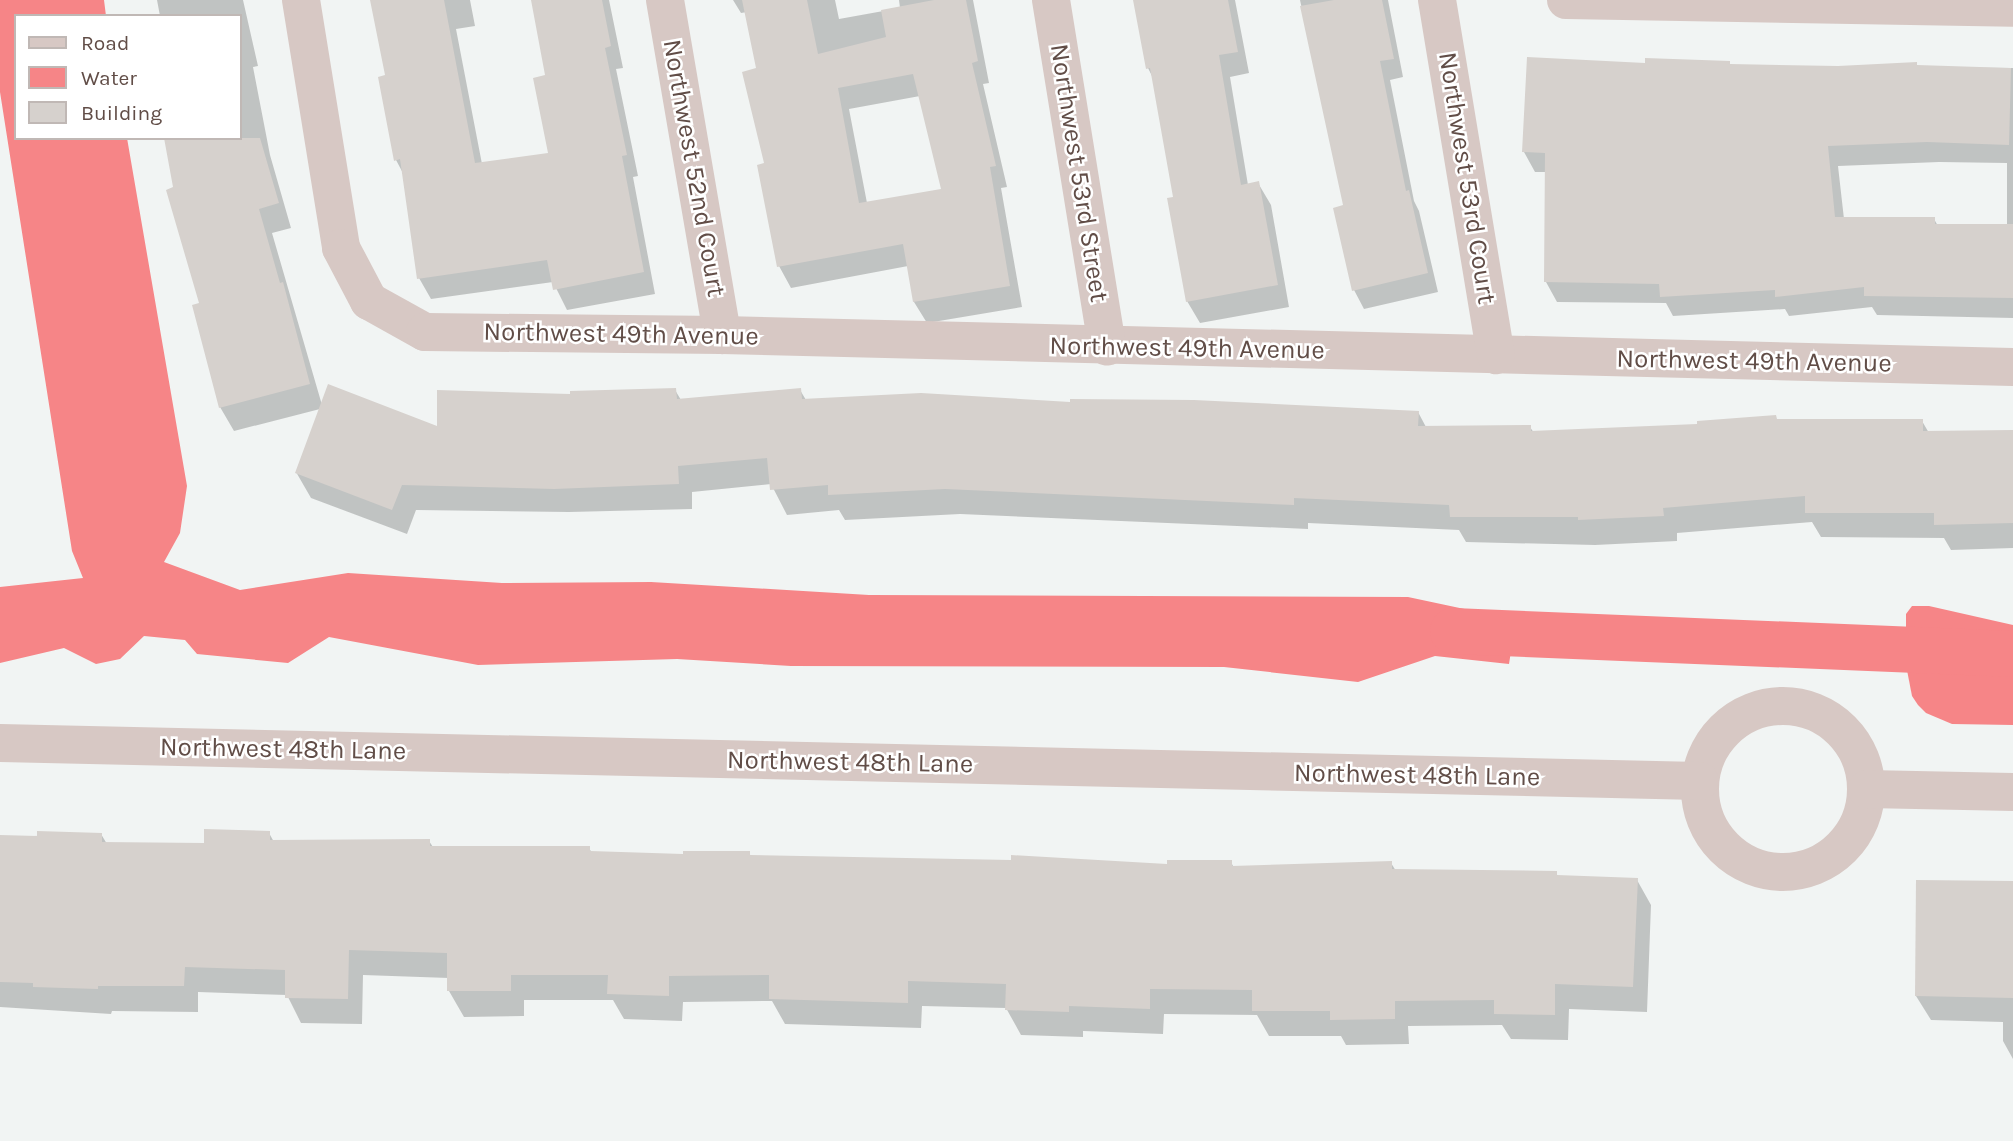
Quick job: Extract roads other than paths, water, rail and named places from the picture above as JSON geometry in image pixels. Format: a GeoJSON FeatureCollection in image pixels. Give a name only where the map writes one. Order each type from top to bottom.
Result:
{"type":"FeatureCollection","features":[{"type":"Feature","properties":{"kind":"street","name":"Northwest 49th Avenue"},"geometry":{"type":"LineString","coordinates":[[301,0],[341,248],[369,301],[425,332],[722,335],[2013,367]]}},
{"type":"Feature","properties":{"kind":"street","name":"Northwest 52nd Court"},"geometry":{"type":"LineString","coordinates":[[665,0],[722,335]]}},
{"type":"Feature","properties":{"kind":"street","name":"Northwest 53rd Street"},"geometry":{"type":"LineString","coordinates":[[1051,0],[1107,346]]}},
{"type":"Feature","properties":{"kind":"street","name":"Northwest 53rd Court"},"geometry":{"type":"LineString","coordinates":[[1437,0],[1496,355]]}},
{"type":"Feature","properties":{"kind":"street"},"geometry":{"type":"LineString","coordinates":[[1566,0],[2013,8]]}},
{"type":"Feature","properties":{"kind":"street"},"geometry":{"type":"LineString","coordinates":[[1787,706],[1812,710],[1834,723],[1851,741],[1863,764],[1867,789],[1863,815],[1850,839],[1831,858],[1806,869],[1780,872],[1754,867],[1730,853],[1712,834],[1702,808],[1700,781],[1706,756],[1719,735],[1738,719],[1762,708],[1787,706]]}},
{"type":"Feature","properties":{"kind":"street","name":"Northwest 48th Lane"},"geometry":{"type":"LineString","coordinates":[[0,743],[1700,781]]}},
{"type":"Feature","properties":{"kind":"street"},"geometry":{"type":"LineString","coordinates":[[1867,789],[2013,792]]}},
{"type":"Feature","properties":{"kind":"water"},"geometry":{"type":"Polygon","coordinates":[[[0,0],[104,0],[106,14],[14,14],[14,140],[127,140],[187,486],[180,533],[164,562],[240,590],[348,573],[502,583],[651,582],[869,595],[1408,597],[1516,620],[1509,664],[1435,656],[1358,682],[1224,667],[791,666],[677,659],[478,665],[329,637],[288,663],[197,654],[185,640],[144,636],[120,659],[96,664],[64,648],[0,663],[0,587],[83,578],[72,551],[0,92],[0,0]]]}},
{"type":"Feature","properties":{"kind":"water"},"geometry":{"type":"Polygon","coordinates":[[[1912,606],[1929,606],[2013,625],[2013,725],[1952,724],[1926,713],[1918,705],[1912,696],[1906,665],[1906,614],[1912,606]]]}},
{"type":"Feature","properties":{"kind":"waterway"},"geometry":{"type":"LineString","coordinates":[[1453,631],[2013,654]]}}]}
